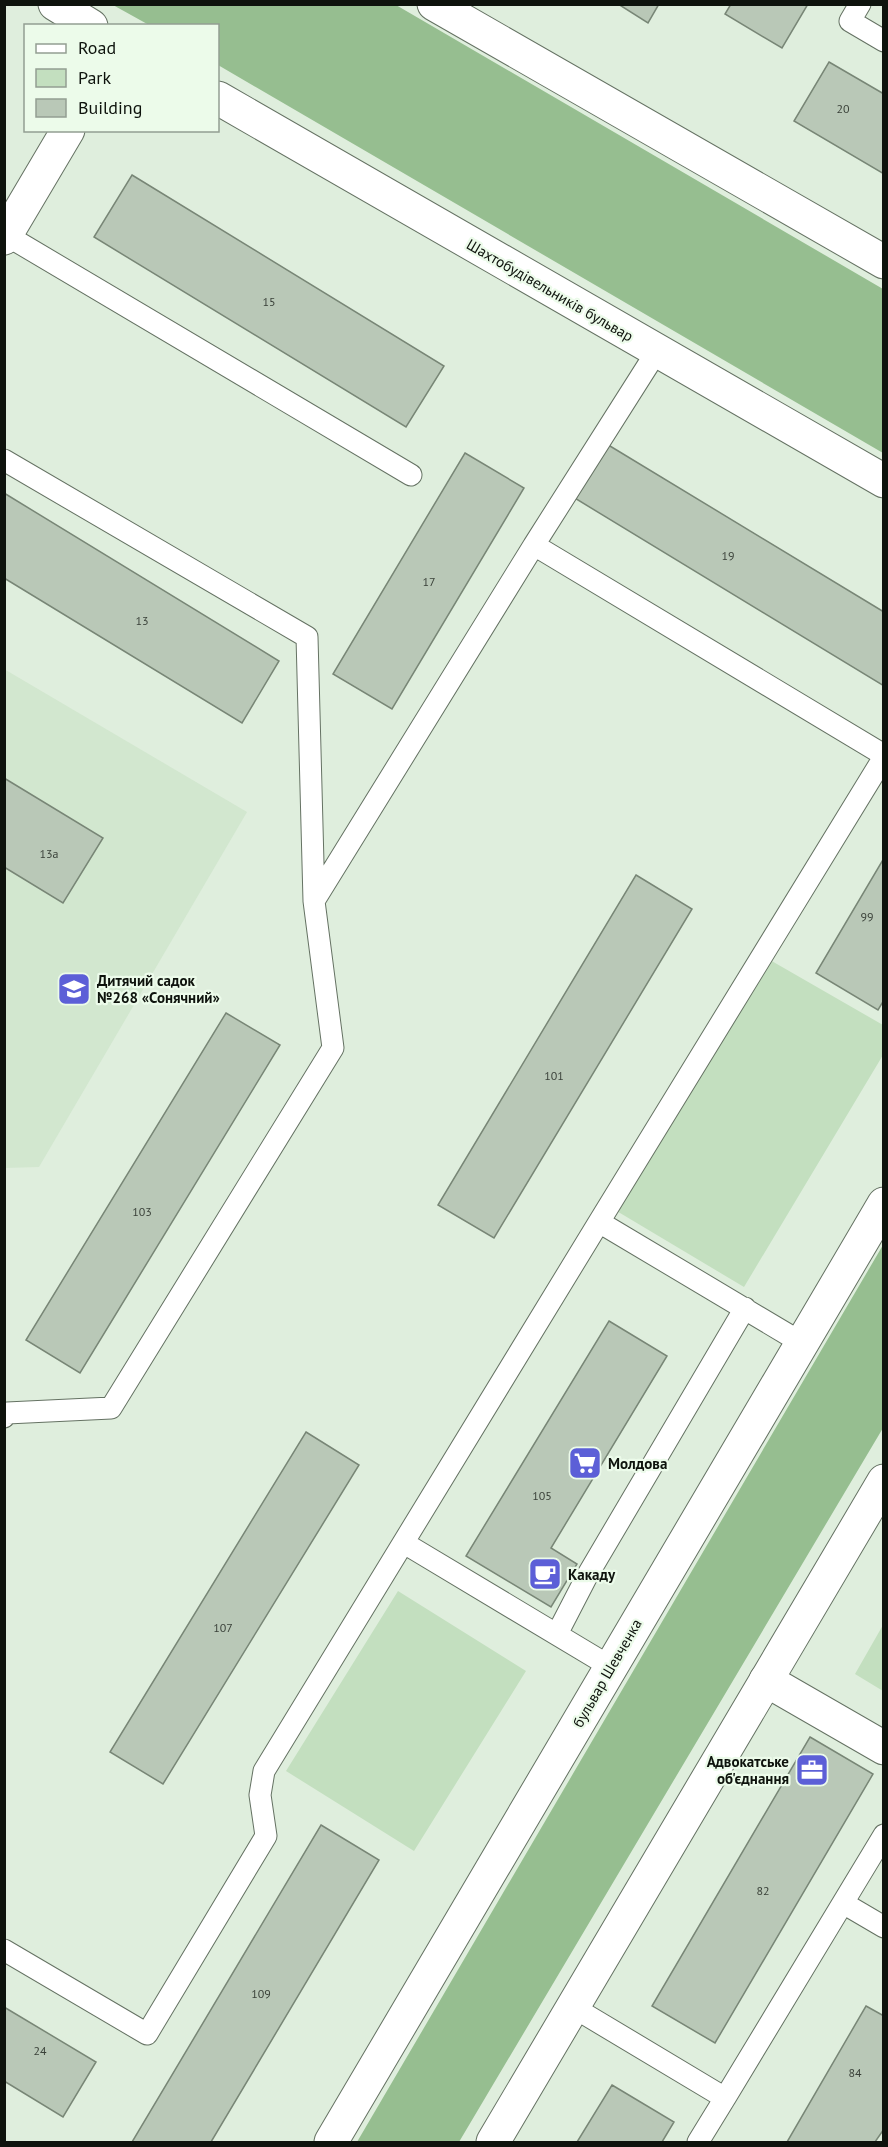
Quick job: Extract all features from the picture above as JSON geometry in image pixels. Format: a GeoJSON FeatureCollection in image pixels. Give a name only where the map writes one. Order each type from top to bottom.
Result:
{"type":"FeatureCollection","features":[{"type":"Feature","properties":{"kind":"main road"},"geometry":{"type":"LineString","coordinates":[[55,4],[88,24]]}},
{"type":"Feature","properties":{"kind":"main road"},"geometry":{"type":"LineString","coordinates":[[434,4],[884,261]]}},
{"type":"Feature","properties":{"kind":"main road","name":"Шахтобудівельників бульвар"},"geometry":{"type":"LineString","coordinates":[[219,99],[884,481]]}},
{"type":"Feature","properties":{"kind":"main road"},"geometry":{"type":"LineString","coordinates":[[5,237],[67,132]]}},
{"type":"Feature","properties":{"kind":"main road","name":"бульвар Шевченка"},"geometry":{"type":"LineString","coordinates":[[331,2142],[884,1203]]}},
{"type":"Feature","properties":{"kind":"main road"},"geometry":{"type":"LineString","coordinates":[[493,2142],[884,1480]]}},
{"type":"Feature","properties":{"kind":"main road"},"geometry":{"type":"LineString","coordinates":[[766,1680],[884,1748]]}},
{"type":"Feature","properties":{"kind":"lane"},"geometry":{"type":"LineString","coordinates":[[860,4],[850,21],[884,41]]}},
{"type":"Feature","properties":{"kind":"lane"},"geometry":{"type":"LineString","coordinates":[[5,237],[411,475]]}},
{"type":"Feature","properties":{"kind":"lane"},"geometry":{"type":"LineString","coordinates":[[314,901],[657,351]]}},
{"type":"Feature","properties":{"kind":"lane"},"geometry":{"type":"LineString","coordinates":[[4,460],[307,637],[314,901],[333,1048],[111,1408],[8,1413],[4,1418]]}},
{"type":"Feature","properties":{"kind":"lane"},"geometry":{"type":"LineString","coordinates":[[4,1950],[147,2034],[266,1836],[260,1795],[264,1771],[884,756],[534,545]]}},
{"type":"Feature","properties":{"kind":"lane"},"geometry":{"type":"LineString","coordinates":[[599,1222],[802,1343]]}},
{"type":"Feature","properties":{"kind":"lane"},"geometry":{"type":"LineString","coordinates":[[557,1634],[587,1576],[745,1308]]}},
{"type":"Feature","properties":{"kind":"lane"},"geometry":{"type":"LineString","coordinates":[[404,1543],[611,1667]]}},
{"type":"Feature","properties":{"kind":"lane"},"geometry":{"type":"LineString","coordinates":[[699,2142],[884,1835]]}},
{"type":"Feature","properties":{"kind":"lane"},"geometry":{"type":"LineString","coordinates":[[843,1903],[884,1927]]}},
{"type":"Feature","properties":{"kind":"lane"},"geometry":{"type":"LineString","coordinates":[[573,2007],[725,2098]]}},
{"type":"Feature","properties":{"kind":"shaded area","name":"Дитячий садок №268 «Сонячний»"},"geometry":{"type":"Polygon","coordinates":[[[4,669],[247,812],[39,1167],[5,1168],[4,669]]]}},
{"type":"Feature","properties":{"kind":"green space"},"geometry":{"type":"Polygon","coordinates":[[[113,5],[396,5],[883,289],[883,453],[219,66],[219,24],[147,24],[113,5]]]}},
{"type":"Feature","properties":{"kind":"green space"},"geometry":{"type":"Polygon","coordinates":[[[763,956],[883,1025],[883,1055],[744,1287],[615,1210],[763,956]]]}},
{"type":"Feature","properties":{"kind":"green space"},"geometry":{"type":"Polygon","coordinates":[[[883,1245],[883,1428],[459,2142],[357,2142],[883,1245]]]}},
{"type":"Feature","properties":{"kind":"green space"},"geometry":{"type":"Polygon","coordinates":[[[398,1591],[526,1671],[414,1851],[286,1771],[398,1591]]]}},
{"type":"Feature","properties":{"kind":"green space"},"geometry":{"type":"Polygon","coordinates":[[[883,1625],[883,1691],[855,1674],[883,1625]]]}},
{"type":"Feature","properties":{"kind":"building"},"geometry":{"type":"Polygon","coordinates":[[[618,4],[659,4],[648,23],[618,4]]]}},
{"type":"Feature","properties":{"kind":"building"},"geometry":{"type":"Polygon","coordinates":[[[731,4],[808,4],[782,48],[725,14],[731,4]]]}},
{"type":"Feature","properties":{"kind":"building"},"geometry":{"type":"Polygon","coordinates":[[[829,62],[884,94],[884,174],[794,121],[829,62]]]}},
{"type":"Feature","properties":{"kind":"building"},"geometry":{"type":"Polygon","coordinates":[[[132,175],[444,366],[406,427],[94,237],[132,175]]]}},
{"type":"Feature","properties":{"kind":"building"},"geometry":{"type":"Polygon","coordinates":[[[605,443],[884,612],[884,686],[573,497],[605,443]]]}},
{"type":"Feature","properties":{"kind":"building"},"geometry":{"type":"Polygon","coordinates":[[[465,453],[524,488],[392,709],[333,674],[465,453]]]}},
{"type":"Feature","properties":{"kind":"building"},"geometry":{"type":"Polygon","coordinates":[[[4,493],[279,661],[242,723],[4,578],[4,493]]]}},
{"type":"Feature","properties":{"kind":"building"},"geometry":{"type":"Polygon","coordinates":[[[4,778],[103,838],[63,903],[4,867],[4,778]]]}},
{"type":"Feature","properties":{"kind":"building"},"geometry":{"type":"Polygon","coordinates":[[[884,858],[884,1000],[878,1010],[816,973],[884,858]]]}},
{"type":"Feature","properties":{"kind":"building"},"geometry":{"type":"Polygon","coordinates":[[[636,875],[692,909],[494,1238],[438,1205],[636,875]]]}},
{"type":"Feature","properties":{"kind":"building"},"geometry":{"type":"Polygon","coordinates":[[[226,1013],[280,1045],[80,1373],[26,1340],[226,1013]]]}},
{"type":"Feature","properties":{"kind":"building"},"geometry":{"type":"Polygon","coordinates":[[[609,1321],[667,1356],[551,1548],[577,1564],[551,1607],[466,1556],[609,1321]]]}},
{"type":"Feature","properties":{"kind":"building"},"geometry":{"type":"Polygon","coordinates":[[[306,1432],[359,1465],[163,1784],[110,1752],[306,1432]]]}},
{"type":"Feature","properties":{"kind":"building"},"geometry":{"type":"Polygon","coordinates":[[[810,1737],[873,1774],[715,2043],[652,2006],[810,1737]]]}},
{"type":"Feature","properties":{"kind":"building"},"geometry":{"type":"Polygon","coordinates":[[[321,1825],[379,1860],[211,2142],[132,2142],[321,1825]]]}},
{"type":"Feature","properties":{"kind":"building"},"geometry":{"type":"Polygon","coordinates":[[[866,2006],[884,2016],[884,2129],[875,2142],[787,2142],[866,2006]]]}},
{"type":"Feature","properties":{"kind":"building"},"geometry":{"type":"Polygon","coordinates":[[[4,2007],[96,2062],[63,2117],[4,2081],[4,2007]]]}},
{"type":"Feature","properties":{"kind":"building"},"geometry":{"type":"Polygon","coordinates":[[[612,2085],[674,2122],[662,2142],[577,2142],[612,2085]]]}},
{"type":"Feature","properties":{"kind":"place","name":"Дитячий садок №268 «Сонячний»"},"geometry":{"type":"Point","coordinates":[74,989]}},
{"type":"Feature","properties":{"kind":"place","name":"Молдова"},"geometry":{"type":"Point","coordinates":[585,1463]}},
{"type":"Feature","properties":{"kind":"place","name":"Какаду"},"geometry":{"type":"Point","coordinates":[545,1574]}},
{"type":"Feature","properties":{"kind":"place","name":"Адвокатське об'єднання"},"geometry":{"type":"Point","coordinates":[812,1770]}}]}
